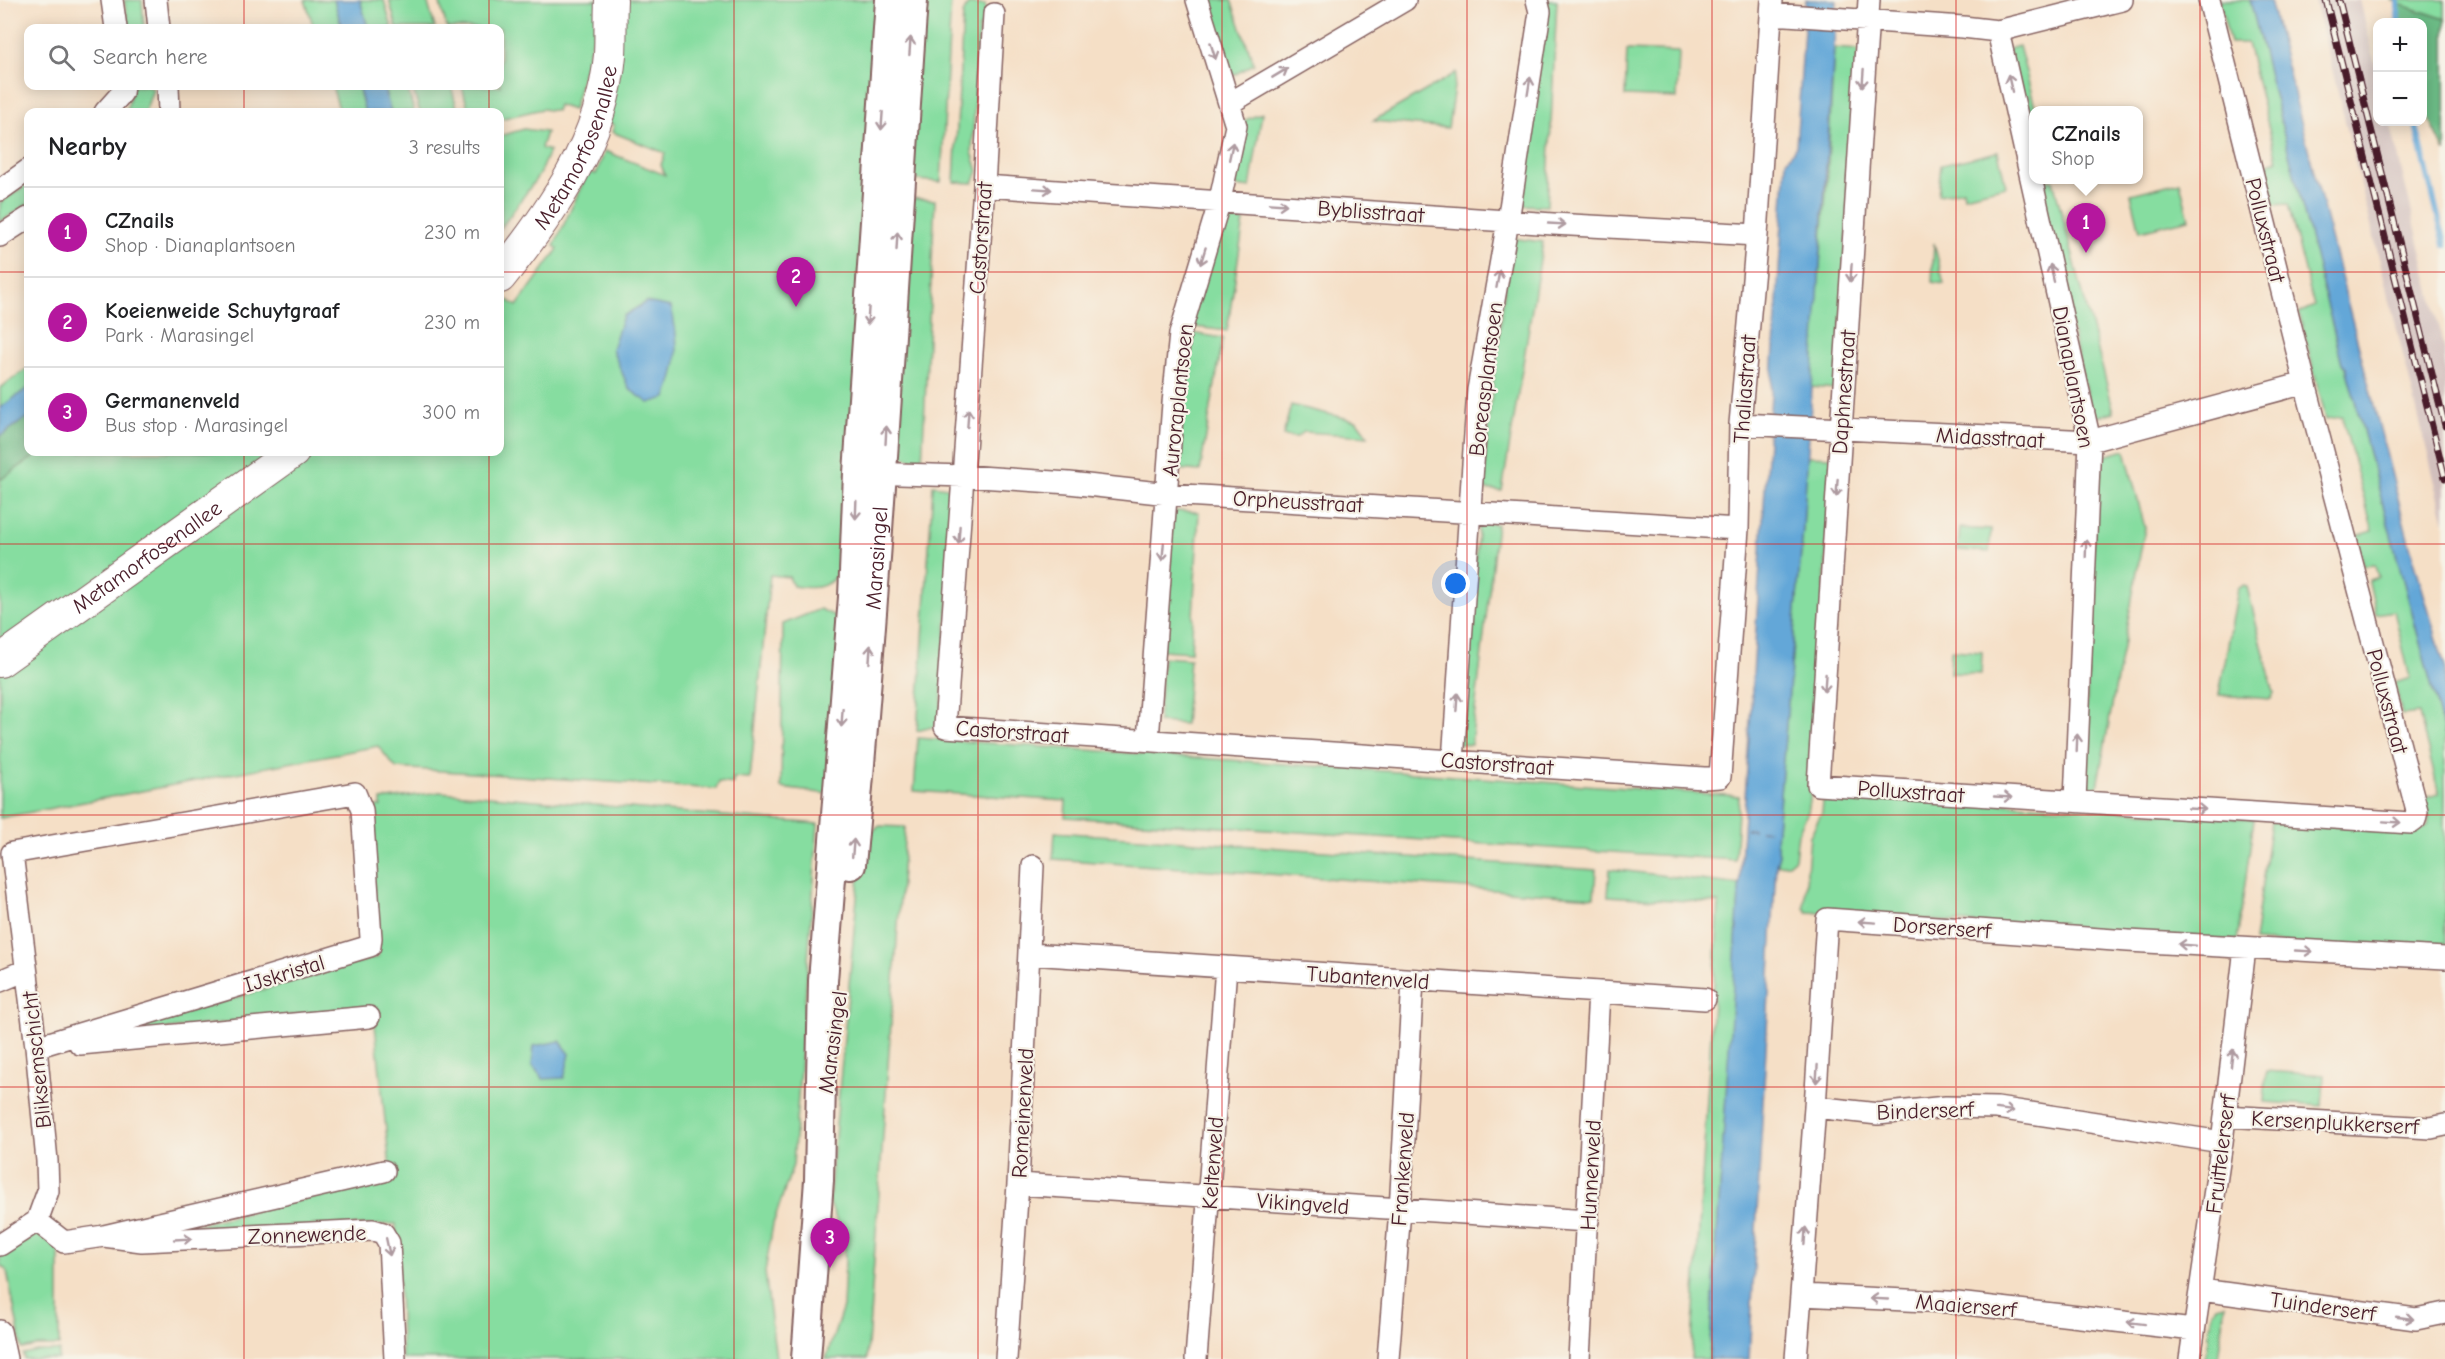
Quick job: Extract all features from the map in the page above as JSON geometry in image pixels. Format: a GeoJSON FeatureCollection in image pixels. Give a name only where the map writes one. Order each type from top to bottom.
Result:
{"type":"FeatureCollection","features":[{"type":"Feature","properties":{"kind":"main road","name":"Metamorfosenallee"},"geometry":{"type":"LineString","coordinates":[[504,269],[540,201],[571,130],[611,1]]}},
{"type":"Feature","properties":{"kind":"main road","name":"Metamorfosenallee"},"geometry":{"type":"LineString","coordinates":[[0,660],[287,456]]}},
{"type":"Feature","properties":{"kind":"street"},"geometry":{"type":"LineString","coordinates":[[112,0],[115,24]]}},
{"type":"Feature","properties":{"kind":"street"},"geometry":{"type":"LineString","coordinates":[[156,0],[159,24]]}},
{"type":"Feature","properties":{"kind":"street","name":"Marasingel"},"geometry":{"type":"LineString","coordinates":[[806,1359],[819,1180],[821,1114],[844,948],[865,721],[871,473],[890,0]]}},
{"type":"Feature","properties":{"kind":"street","name":"Marasingel"},"geometry":{"type":"LineString","coordinates":[[871,473],[913,0]]}},
{"type":"Feature","properties":{"kind":"street","name":"Auroraplantsoen"},"geometry":{"type":"LineString","coordinates":[[1148,740],[1180,334],[1220,200],[1236,126],[1197,0]]}},
{"type":"Feature","properties":{"kind":"street"},"geometry":{"type":"LineString","coordinates":[[1230,103],[1405,0]]}},
{"type":"Feature","properties":{"kind":"street","name":"Boreasplantsoen"},"geometry":{"type":"LineString","coordinates":[[1453,761],[1478,390],[1508,221],[1540,12],[1537,0]]}},
{"type":"Feature","properties":{"kind":"street"},"geometry":{"type":"LineString","coordinates":[[1772,7],[1796,15],[1845,18],[1868,10],[1998,32],[2122,0]]}},
{"type":"Feature","properties":{"kind":"street","name":"Polluxstraat"},"geometry":{"type":"LineString","coordinates":[[1818,784],[2411,823],[2417,816],[2209,0]]}},
{"type":"Feature","properties":{"kind":"street","name":"Thaliastraat"},"geometry":{"type":"LineString","coordinates":[[1720,777],[1738,529],[1740,424],[1757,235],[1772,7]]}},
{"type":"Feature","properties":{"kind":"street","name":"Daphnestraat"},"geometry":{"type":"LineString","coordinates":[[1818,784],[1868,10]]}},
{"type":"Feature","properties":{"kind":"street","name":"Castorstraat"},"geometry":{"type":"LineString","coordinates":[[994,14],[984,186],[945,727],[1720,777]]}},
{"type":"Feature","properties":{"kind":"street","name":"Dianaplantsoen"},"geometry":{"type":"LineString","coordinates":[[1998,32],[2029,170]]}},
{"type":"Feature","properties":{"kind":"street"},"geometry":{"type":"LineString","coordinates":[[109,108],[122,90]]}},
{"type":"Feature","properties":{"kind":"street"},"geometry":{"type":"LineString","coordinates":[[168,90],[169,108]]}},
{"type":"Feature","properties":{"kind":"street"},"geometry":{"type":"LineString","coordinates":[[0,190],[24,174]]}},
{"type":"Feature","properties":{"kind":"street","name":"Dianaplantsoen"},"geometry":{"type":"LineString","coordinates":[[2032,184],[2090,441],[2075,801]]}},
{"type":"Feature","properties":{"kind":"street","name":"Byblisstraat"},"geometry":{"type":"LineString","coordinates":[[984,186],[1757,235]]}},
{"type":"Feature","properties":{"kind":"street"},"geometry":{"type":"LineString","coordinates":[[0,236],[24,221]]}},
{"type":"Feature","properties":{"kind":"street","name":"Midasstraat"},"geometry":{"type":"LineString","coordinates":[[1740,424],[2090,441],[2305,383]]}},
{"type":"Feature","properties":{"kind":"street","name":"Orpheusstraat"},"geometry":{"type":"LineString","coordinates":[[871,473],[964,476],[1069,483],[1168,494],[1738,529]]}},
{"type":"Feature","properties":{"kind":"street","name":"IJskristal"},"geometry":{"type":"LineString","coordinates":[[12,853],[355,793],[362,810],[370,946],[36,1047]]}},
{"type":"Feature","properties":{"kind":"street","name":"Bliksemschicht"},"geometry":{"type":"LineString","coordinates":[[12,853],[36,1047],[47,1161],[48,1191],[38,1221]]}},
{"type":"Feature","properties":{"kind":"street","name":"Romeinenveld"},"geometry":{"type":"LineString","coordinates":[[1006,1359],[1018,1184],[1033,866]]}},
{"type":"Feature","properties":{"kind":"street","name":"Dorserserf"},"geometry":{"type":"LineString","coordinates":[[1815,1107],[1827,919],[2245,948]]}},
{"type":"Feature","properties":{"kind":"street"},"geometry":{"type":"LineString","coordinates":[[2245,948],[2445,958]]}},
{"type":"Feature","properties":{"kind":"street","name":"Fruittelerserf"},"geometry":{"type":"LineString","coordinates":[[2190,1359],[2222,1142],[2245,948]]}},
{"type":"Feature","properties":{"kind":"street","name":"Tubantenveld"},"geometry":{"type":"LineString","coordinates":[[1030,954],[1705,999]]}},
{"type":"Feature","properties":{"kind":"street","name":"Keltenveld"},"geometry":{"type":"LineString","coordinates":[[1196,1359],[1226,968]]}},
{"type":"Feature","properties":{"kind":"street"},"geometry":{"type":"LineString","coordinates":[[0,981],[26,970]]}},
{"type":"Feature","properties":{"kind":"street","name":"Frankenveld"},"geometry":{"type":"LineString","coordinates":[[1389,1359],[1413,980]]}},
{"type":"Feature","properties":{"kind":"street","name":"Hunnenveld"},"geometry":{"type":"LineString","coordinates":[[1579,1359],[1599,992]]}},
{"type":"Feature","properties":{"kind":"street","name":"IJskristal"},"geometry":{"type":"LineString","coordinates":[[36,1047],[369,1017]]}},
{"type":"Feature","properties":{"kind":"street"},"geometry":{"type":"LineString","coordinates":[[1796,1359],[1815,1107]]}},
{"type":"Feature","properties":{"kind":"street","name":"Binderserf"},"geometry":{"type":"LineString","coordinates":[[1815,1107],[1878,1114],[1947,1107],[1996,1108],[2222,1142]]}},
{"type":"Feature","properties":{"kind":"street","name":"Kersenplukkerserf"},"geometry":{"type":"LineString","coordinates":[[2225,1116],[2416,1127],[2445,1125]]}},
{"type":"Feature","properties":{"kind":"street","name":"Zonnewende"},"geometry":{"type":"LineString","coordinates":[[38,1221],[64,1242],[104,1236],[384,1171]]}},
{"type":"Feature","properties":{"kind":"street","name":"Vikingveld"},"geometry":{"type":"LineString","coordinates":[[1018,1184],[1588,1221]]}},
{"type":"Feature","properties":{"kind":"street"},"geometry":{"type":"LineString","coordinates":[[0,1245],[38,1221]]}},
{"type":"Feature","properties":{"kind":"street","name":"Zonnewende"},"geometry":{"type":"LineString","coordinates":[[104,1236],[142,1241],[373,1230],[383,1233],[389,1243],[395,1359]]}},
{"type":"Feature","properties":{"kind":"street","name":"Tuinderserf"},"geometry":{"type":"LineString","coordinates":[[2201,1290],[2416,1319],[2445,1313]]}},
{"type":"Feature","properties":{"kind":"street","name":"Maaierserf"},"geometry":{"type":"LineString","coordinates":[[1801,1294],[1948,1302],[2194,1330]]}},
{"type":"Feature","properties":{"kind":"street"},"geometry":{"type":"LineString","coordinates":[[0,1331],[6,1359]]}},
{"type":"Feature","properties":{"kind":"shaded area"},"geometry":{"type":"Polygon","coordinates":[[[2315,0],[2360,0],[2373,55],[2373,126],[2391,126],[2445,350],[2445,523],[2315,0]]]}},
{"type":"Feature","properties":{"kind":"green space"},"geometry":{"type":"Polygon","coordinates":[[[124,0],[142,0],[144,24],[128,24],[124,0]]]}},
{"type":"Feature","properties":{"kind":"green space"},"geometry":{"type":"Polygon","coordinates":[[[305,0],[334,0],[341,24],[313,24],[305,0]]]}},
{"type":"Feature","properties":{"kind":"green space"},"geometry":{"type":"Polygon","coordinates":[[[360,0],[384,0],[391,24],[367,24],[360,0]]]}},
{"type":"Feature","properties":{"kind":"green space"},"geometry":{"type":"Polygon","coordinates":[[[389,0],[427,0],[434,24],[396,24],[389,0]]]}},
{"type":"Feature","properties":{"kind":"green space"},"geometry":{"type":"Polygon","coordinates":[[[439,0],[599,0],[592,41],[573,110],[558,105],[556,111],[542,109],[504,118],[504,108],[468,108],[463,90],[504,90],[504,24],[446,24],[439,0]]]}},
{"type":"Feature","properties":{"kind":"green space"},"geometry":{"type":"Polygon","coordinates":[[[623,0],[885,0],[848,564],[830,582],[811,588],[793,586],[789,577],[770,575],[750,779],[733,778],[733,784],[719,782],[716,789],[396,768],[378,746],[0,818],[0,674],[307,456],[504,456],[504,305],[508,300],[517,306],[558,249],[554,246],[588,172],[596,174],[605,151],[665,175],[661,165],[665,153],[612,132],[614,125],[601,119],[623,0]]]}},
{"type":"Feature","properties":{"kind":"green space"},"geometry":{"type":"Polygon","coordinates":[[[919,0],[951,0],[941,182],[906,179],[919,0]]]}},
{"type":"Feature","properties":{"kind":"green space"},"geometry":{"type":"Polygon","coordinates":[[[1203,0],[1231,0],[1254,64],[1227,79],[1203,0]]]}},
{"type":"Feature","properties":{"kind":"green space"},"geometry":{"type":"Polygon","coordinates":[[[1544,0],[1557,0],[1547,206],[1517,205],[1544,0]]]}},
{"type":"Feature","properties":{"kind":"green space"},"geometry":{"type":"Polygon","coordinates":[[[2219,0],[2250,0],[2342,363],[2346,367],[2445,736],[2445,953],[2254,941],[2271,821],[2419,831],[2428,825],[2429,817],[2425,798],[2439,794],[2419,713],[2402,715],[2395,683],[2410,678],[2394,611],[2376,614],[2369,582],[2378,577],[2375,565],[2364,566],[2356,536],[2373,531],[2342,417],[2326,419],[2299,313],[2314,306],[2288,204],[2271,205],[2261,166],[2277,160],[2247,43],[2230,43],[2219,0]]]}},
{"type":"Feature","properties":{"kind":"green space"},"geometry":{"type":"Polygon","coordinates":[[[2393,0],[2445,0],[2445,19],[2399,4],[2393,0]]]}},
{"type":"Feature","properties":{"kind":"green space"},"geometry":{"type":"Polygon","coordinates":[[[968,4],[985,5],[988,25],[979,27],[972,152],[978,171],[973,183],[954,182],[963,14],[968,4]]]}},
{"type":"Feature","properties":{"kind":"green space"},"geometry":{"type":"Polygon","coordinates":[[[2399,4],[2445,19],[2445,152],[2427,114],[2427,18],[2400,18],[2399,4]]]}},
{"type":"Feature","properties":{"kind":"green space"},"geometry":{"type":"Polygon","coordinates":[[[2019,46],[2035,106],[2029,106],[2029,145],[2008,49],[2019,46]]]}},
{"type":"Feature","properties":{"kind":"green space"},"geometry":{"type":"Polygon","coordinates":[[[1834,48],[1858,50],[1837,389],[1810,387],[1827,180],[1834,48]]]}},
{"type":"Feature","properties":{"kind":"green space"},"geometry":{"type":"Polygon","coordinates":[[[1627,50],[1679,52],[1677,98],[1625,96],[1627,50]]]}},
{"type":"Feature","properties":{"kind":"green space"},"geometry":{"type":"Polygon","coordinates":[[[1456,73],[1448,128],[1373,121],[1456,73]]]}},
{"type":"Feature","properties":{"kind":"green space"},"geometry":{"type":"Polygon","coordinates":[[[132,90],[153,90],[146,108],[127,108],[132,90]]]}},
{"type":"Feature","properties":{"kind":"green space"},"geometry":{"type":"Polygon","coordinates":[[[333,90],[359,90],[364,108],[339,108],[333,90]]]}},
{"type":"Feature","properties":{"kind":"green space"},"geometry":{"type":"Polygon","coordinates":[[[384,90],[408,90],[413,108],[390,108],[384,90]]]}},
{"type":"Feature","properties":{"kind":"green space"},"geometry":{"type":"Polygon","coordinates":[[[413,90],[452,90],[457,108],[419,108],[413,90]]]}},
{"type":"Feature","properties":{"kind":"green space"},"geometry":{"type":"Polygon","coordinates":[[[1262,113],[1250,188],[1228,185],[1243,121],[1262,113]]]}},
{"type":"Feature","properties":{"kind":"green space"},"geometry":{"type":"Polygon","coordinates":[[[524,129],[546,132],[541,148],[549,151],[539,175],[504,224],[504,135],[524,129]]]}},
{"type":"Feature","properties":{"kind":"green space"},"geometry":{"type":"Polygon","coordinates":[[[1998,152],[2006,186],[1964,196],[1963,190],[1938,195],[1941,165],[1998,152]]]}},
{"type":"Feature","properties":{"kind":"green space"},"geometry":{"type":"Polygon","coordinates":[[[2180,182],[2189,219],[2140,231],[2131,194],[2180,182]]]}},
{"type":"Feature","properties":{"kind":"green space"},"geometry":{"type":"Polygon","coordinates":[[[2038,184],[2054,184],[2114,412],[2092,418],[2038,184]]]}},
{"type":"Feature","properties":{"kind":"green space"},"geometry":{"type":"Polygon","coordinates":[[[24,187],[24,207],[0,222],[0,203],[24,187]]]}},
{"type":"Feature","properties":{"kind":"green space"},"geometry":{"type":"Polygon","coordinates":[[[907,198],[935,200],[922,463],[901,456],[892,423],[907,198]]]}},
{"type":"Feature","properties":{"kind":"green space"},"geometry":{"type":"Polygon","coordinates":[[[1218,219],[1244,221],[1227,331],[1188,326],[1218,219]]]}},
{"type":"Feature","properties":{"kind":"green space"},"geometry":{"type":"Polygon","coordinates":[[[1511,238],[1543,242],[1502,491],[1483,489],[1489,416],[1511,238]]]}},
{"type":"Feature","properties":{"kind":"green space"},"geometry":{"type":"Polygon","coordinates":[[[1934,243],[1944,284],[1932,282],[1934,243]]]}},
{"type":"Feature","properties":{"kind":"green space"},"geometry":{"type":"Polygon","coordinates":[[[1186,332],[1223,338],[1200,471],[1175,469],[1186,332]]]}},
{"type":"Feature","properties":{"kind":"green space"},"geometry":{"type":"Polygon","coordinates":[[[24,371],[24,391],[0,408],[0,388],[24,371]]]}},
{"type":"Feature","properties":{"kind":"green space"},"geometry":{"type":"Polygon","coordinates":[[[1291,405],[1357,421],[1368,436],[1304,432],[1297,437],[1283,436],[1291,405]]]}},
{"type":"Feature","properties":{"kind":"green space"},"geometry":{"type":"Polygon","coordinates":[[[24,420],[24,456],[35,456],[0,480],[0,436],[24,420]]]}},
{"type":"Feature","properties":{"kind":"green space"},"geometry":{"type":"Polygon","coordinates":[[[2125,450],[2145,528],[2097,787],[2083,786],[2097,458],[2125,450]]]}},
{"type":"Feature","properties":{"kind":"green space"},"geometry":{"type":"Polygon","coordinates":[[[35,456],[270,456],[0,649],[0,480],[35,456]]]}},
{"type":"Feature","properties":{"kind":"green space"},"geometry":{"type":"Polygon","coordinates":[[[1807,456],[1833,457],[1810,800],[1808,812],[1798,833],[1795,858],[1788,864],[1776,865],[1779,854],[1776,841],[1807,456]]]}},
{"type":"Feature","properties":{"kind":"green space"},"geometry":{"type":"Polygon","coordinates":[[[933,485],[947,487],[955,495],[940,725],[917,731],[933,485]]]}},
{"type":"Feature","properties":{"kind":"green space"},"geometry":{"type":"Polygon","coordinates":[[[1173,511],[1199,512],[1191,652],[1162,650],[1173,511]]]}},
{"type":"Feature","properties":{"kind":"green space"},"geometry":{"type":"Polygon","coordinates":[[[1479,522],[1497,524],[1471,745],[1459,744],[1479,522]]]}},
{"type":"Feature","properties":{"kind":"green space"},"geometry":{"type":"Polygon","coordinates":[[[1960,528],[1991,530],[1989,552],[1958,550],[1960,528]]]}},
{"type":"Feature","properties":{"kind":"green space"},"geometry":{"type":"Polygon","coordinates":[[[2244,585],[2247,587],[2274,693],[2271,699],[2219,695],[2238,589],[2244,585]]]}},
{"type":"Feature","properties":{"kind":"green space"},"geometry":{"type":"Polygon","coordinates":[[[820,609],[835,616],[843,632],[828,794],[781,788],[783,624],[820,609]]]}},
{"type":"Feature","properties":{"kind":"green space"},"geometry":{"type":"Polygon","coordinates":[[[1951,650],[1982,652],[1981,674],[1950,673],[1951,650]]]}},
{"type":"Feature","properties":{"kind":"green space"},"geometry":{"type":"Polygon","coordinates":[[[1163,657],[1190,659],[1185,724],[1158,722],[1163,657]]]}},
{"type":"Feature","properties":{"kind":"green space"},"geometry":{"type":"Polygon","coordinates":[[[918,738],[1739,796],[1735,860],[1065,817],[1066,801],[914,791],[918,738]]]}},
{"type":"Feature","properties":{"kind":"green space"},"geometry":{"type":"Polygon","coordinates":[[[440,792],[818,824],[793,1165],[773,1224],[765,1272],[776,1359],[402,1359],[396,1224],[154,1235],[391,1178],[373,1006],[133,1033],[132,1027],[378,957],[369,815],[376,814],[375,807],[381,806],[381,800],[440,792]]]}},
{"type":"Feature","properties":{"kind":"green space"},"geometry":{"type":"Polygon","coordinates":[[[1824,792],[2254,819],[2237,941],[1807,912],[1804,907],[1810,836],[1822,812],[1824,792]]]}},
{"type":"Feature","properties":{"kind":"green space"},"geometry":{"type":"Polygon","coordinates":[[[878,826],[905,827],[867,1359],[826,1359],[843,1307],[844,1239],[829,1201],[862,844],[878,826]]]}},
{"type":"Feature","properties":{"kind":"green space"},"geometry":{"type":"Polygon","coordinates":[[[1055,832],[1596,870],[1594,897],[1053,859],[1055,832]]]}},
{"type":"Feature","properties":{"kind":"green space"},"geometry":{"type":"Polygon","coordinates":[[[1610,869],[1740,885],[1709,1359],[1691,1359],[1719,903],[1608,896],[1610,869]]]}},
{"type":"Feature","properties":{"kind":"green space"},"geometry":{"type":"Polygon","coordinates":[[[2266,1071],[2324,1075],[2322,1106],[2264,1102],[2266,1071]]]}},
{"type":"Feature","properties":{"kind":"green space"},"geometry":{"type":"Polygon","coordinates":[[[35,1234],[41,1234],[59,1247],[59,1346],[36,1346],[22,1349],[7,1271],[0,1265],[0,1256],[35,1234]]]}},
{"type":"Feature","properties":{"kind":"green space"},"geometry":{"type":"Polygon","coordinates":[[[2225,1304],[2218,1359],[2205,1359],[2212,1312],[2216,1306],[2225,1304]]]}},
{"type":"Feature","properties":{"kind":"green space"},"geometry":{"type":"Polygon","coordinates":[[[37,1351],[59,1351],[58,1359],[24,1359],[23,1354],[37,1351]]]}},
{"type":"Feature","properties":{"kind":"water"},"geometry":{"type":"Polygon","coordinates":[[[334,0],[360,0],[367,24],[341,24],[334,0]]]}},
{"type":"Feature","properties":{"kind":"water"},"geometry":{"type":"Polygon","coordinates":[[[1806,0],[1837,0],[1803,528],[1776,841],[1779,854],[1776,865],[1749,1359],[1709,1359],[1786,161],[1796,147],[1806,0]]]}},
{"type":"Feature","properties":{"kind":"water"},"geometry":{"type":"Polygon","coordinates":[[[2250,0],[2270,0],[2410,546],[2445,667],[2445,736],[2346,367],[2342,363],[2250,0]]]}},
{"type":"Feature","properties":{"kind":"water"},"geometry":{"type":"Polygon","coordinates":[[[359,90],[384,90],[390,108],[364,108],[359,90]]]}},
{"type":"Feature","properties":{"kind":"water"},"geometry":{"type":"Polygon","coordinates":[[[646,302],[671,307],[677,343],[674,374],[666,398],[649,403],[629,389],[612,349],[623,316],[646,302]]]}},
{"type":"Feature","properties":{"kind":"water"},"geometry":{"type":"Polygon","coordinates":[[[24,391],[24,420],[0,436],[0,408],[24,391]]]}},
{"type":"Feature","properties":{"kind":"water"},"geometry":{"type":"Polygon","coordinates":[[[560,1041],[570,1054],[564,1078],[543,1079],[532,1065],[534,1046],[560,1041]]]}},
{"type":"Feature","properties":{"kind":"waterway"},"geometry":{"type":"LineString","coordinates":[[2398,0],[2398,18]]}},
{"type":"Feature","properties":{"kind":"waterway"},"geometry":{"type":"LineString","coordinates":[[2416,126],[2445,245]]}},
{"type":"Feature","properties":{"kind":"ferry route"},"geometry":{"type":"LineString","coordinates":[[1746,829],[1771,831]]}},
{"type":"Feature","properties":{"kind":"railway"},"geometry":{"type":"LineString","coordinates":[[2326,0],[2445,478]]}},
{"type":"Feature","properties":{"kind":"railway"},"geometry":{"type":"LineString","coordinates":[[2339,0],[2445,426]]}},
{"type":"Feature","properties":{"kind":"place","name":"CZnails"},"geometry":{"type":"Point","coordinates":[2086,253]}},
{"type":"Feature","properties":{"kind":"place","name":"Koeienweide Schuytgraaf"},"geometry":{"type":"Point","coordinates":[796,307]}},
{"type":"Feature","properties":{"kind":"place","name":"Germanenveld"},"geometry":{"type":"Point","coordinates":[830,1268]}}]}
